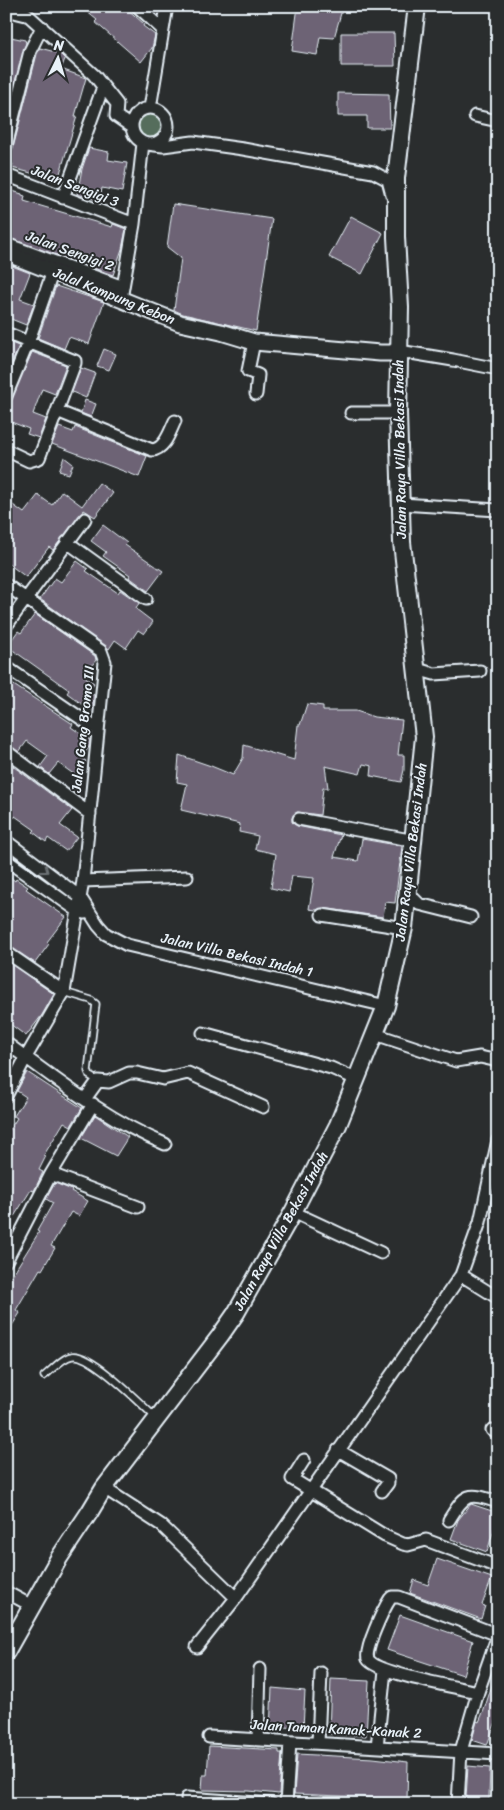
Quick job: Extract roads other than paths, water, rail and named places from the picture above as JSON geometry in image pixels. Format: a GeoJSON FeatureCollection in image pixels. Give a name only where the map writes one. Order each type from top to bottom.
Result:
{"type":"FeatureCollection","features":[{"type":"Feature","properties":{"kind":"main road","name":"Jalan Raya Villa Bekasi Indah"},"geometry":{"type":"LineString","coordinates":[[6,1652],[59,1558],[104,1488],[236,1313],[293,1212],[338,1125],[386,1006],[404,928],[424,737],[402,542],[398,413],[400,307],[396,237],[396,178],[417,6]]}},
{"type":"Feature","properties":{"kind":"street"},"geometry":{"type":"LineString","coordinates":[[18,6],[94,75],[117,104],[116,116],[132,127],[136,138],[145,144],[163,146],[193,142],[373,172],[388,180],[392,192],[396,237]]}},
{"type":"Feature","properties":{"kind":"street"},"geometry":{"type":"LineString","coordinates":[[137,6],[163,30]]}},
{"type":"Feature","properties":{"kind":"street"},"geometry":{"type":"LineString","coordinates":[[150,108],[167,6]]}},
{"type":"Feature","properties":{"kind":"street"},"geometry":{"type":"LineString","coordinates":[[6,10],[29,16]]}},
{"type":"Feature","properties":{"kind":"street"},"geometry":{"type":"LineString","coordinates":[[6,146],[30,51],[42,27]]}},
{"type":"Feature","properties":{"kind":"street"},"geometry":{"type":"LineString","coordinates":[[63,198],[103,87]]}},
{"type":"Feature","properties":{"kind":"street"},"geometry":{"type":"LineString","coordinates":[[132,127],[136,114],[144,109],[156,109],[164,115],[168,122],[168,129],[162,140],[157,143],[145,144]]}},
{"type":"Feature","properties":{"kind":"street"},"geometry":{"type":"LineString","coordinates":[[475,116],[498,121]]}},
{"type":"Feature","properties":{"kind":"street"},"geometry":{"type":"LineString","coordinates":[[122,293],[145,144]]}},
{"type":"Feature","properties":{"kind":"street","name":"Jalan Sengigi 3"},"geometry":{"type":"LineString","coordinates":[[6,175],[134,224]]}},
{"type":"Feature","properties":{"kind":"street","name":"Jalan Sengigi 2"},"geometry":{"type":"LineString","coordinates":[[6,244],[122,293]]}},
{"type":"Feature","properties":{"kind":"street","name":"Jalal Kampung Kebon"},"geometry":{"type":"LineString","coordinates":[[6,253],[53,271],[122,293],[171,320],[254,342],[380,353],[394,353],[399,349]]}},
{"type":"Feature","properties":{"kind":"street"},"geometry":{"type":"LineString","coordinates":[[6,396],[28,343],[53,271]]}},
{"type":"Feature","properties":{"kind":"street"},"geometry":{"type":"LineString","coordinates":[[6,333],[75,361],[39,458],[29,460],[6,450]]}},
{"type":"Feature","properties":{"kind":"street"},"geometry":{"type":"LineString","coordinates":[[254,342],[248,372],[258,375],[256,394]]}},
{"type":"Feature","properties":{"kind":"street"},"geometry":{"type":"LineString","coordinates":[[399,349],[498,369]]}},
{"type":"Feature","properties":{"kind":"street"},"geometry":{"type":"LineString","coordinates":[[57,411],[152,450],[158,449],[166,439],[175,420]]}},
{"type":"Feature","properties":{"kind":"street"},"geometry":{"type":"LineString","coordinates":[[351,413],[398,413]]}},
{"type":"Feature","properties":{"kind":"street"},"geometry":{"type":"LineString","coordinates":[[401,504],[498,510]]}},
{"type":"Feature","properties":{"kind":"street"},"geometry":{"type":"LineString","coordinates":[[6,626],[85,519]]}},
{"type":"Feature","properties":{"kind":"street"},"geometry":{"type":"LineString","coordinates":[[67,542],[146,599]]}},
{"type":"Feature","properties":{"kind":"street","name":"Jalan Gang Bromo III"},"geometry":{"type":"LineString","coordinates":[[6,584],[103,654],[105,662],[83,881],[64,992]]}},
{"type":"Feature","properties":{"kind":"street"},"geometry":{"type":"LineString","coordinates":[[6,667],[98,730]]}},
{"type":"Feature","properties":{"kind":"street"},"geometry":{"type":"LineString","coordinates":[[417,669],[434,674],[480,671]]}},
{"type":"Feature","properties":{"kind":"street"},"geometry":{"type":"LineString","coordinates":[[6,752],[90,814]]}},
{"type":"Feature","properties":{"kind":"street"},"geometry":{"type":"LineString","coordinates":[[299,819],[414,841]]}},
{"type":"Feature","properties":{"kind":"street","name":"Jalan Villa Bekasi Indah 1"},"geometry":{"type":"LineString","coordinates":[[6,841],[80,897],[106,934],[127,945],[386,1006]]}},
{"type":"Feature","properties":{"kind":"street"},"geometry":{"type":"LineString","coordinates":[[6,860],[78,911],[91,915]]}},
{"type":"Feature","properties":{"kind":"street"},"geometry":{"type":"LineString","coordinates":[[83,881],[187,877]]}},
{"type":"Feature","properties":{"kind":"street"},"geometry":{"type":"LineString","coordinates":[[408,893],[419,904],[471,917]]}},
{"type":"Feature","properties":{"kind":"street"},"geometry":{"type":"LineString","coordinates":[[322,915],[404,928]]}},
{"type":"Feature","properties":{"kind":"street"},"geometry":{"type":"LineString","coordinates":[[6,952],[64,992],[26,1057],[6,1096]]}},
{"type":"Feature","properties":{"kind":"street"},"geometry":{"type":"LineString","coordinates":[[203,1032],[331,1068],[356,1079]]}},
{"type":"Feature","properties":{"kind":"street"},"geometry":{"type":"LineString","coordinates":[[375,1034],[456,1061],[480,1057],[498,1062]]}},
{"type":"Feature","properties":{"kind":"street"},"geometry":{"type":"LineString","coordinates":[[6,1043],[89,1101],[131,1127],[165,1144]]}},
{"type":"Feature","properties":{"kind":"street"},"geometry":{"type":"LineString","coordinates":[[6,1261],[98,1081],[109,1082],[128,1073],[143,1074],[163,1079],[188,1073],[263,1107]]}},
{"type":"Feature","properties":{"kind":"street"},"geometry":{"type":"LineString","coordinates":[[197,1647],[236,1598],[461,1275],[480,1222],[498,1140]]}},
{"type":"Feature","properties":{"kind":"street"},"geometry":{"type":"LineString","coordinates":[[51,1174],[138,1207]]}},
{"type":"Feature","properties":{"kind":"street"},"geometry":{"type":"LineString","coordinates":[[293,1212],[381,1253]]}},
{"type":"Feature","properties":{"kind":"street"},"geometry":{"type":"LineString","coordinates":[[461,1275],[498,1298]]}},
{"type":"Feature","properties":{"kind":"street"},"geometry":{"type":"LineString","coordinates":[[338,1450],[388,1480],[382,1491]]}},
{"type":"Feature","properties":{"kind":"street"},"geometry":{"type":"LineString","coordinates":[[304,1460],[292,1480],[385,1536],[408,1545],[424,1540],[498,1567]]}},
{"type":"Feature","properties":{"kind":"street"},"geometry":{"type":"LineString","coordinates":[[104,1488],[161,1525],[236,1598]]}},
{"type":"Feature","properties":{"kind":"street"},"geometry":{"type":"LineString","coordinates":[[449,1520],[461,1500],[469,1496],[480,1496],[498,1502]]}},
{"type":"Feature","properties":{"kind":"street"},"geometry":{"type":"LineString","coordinates":[[6,1592],[32,1606]]}},
{"type":"Feature","properties":{"kind":"street"},"geometry":{"type":"LineString","coordinates":[[458,1804],[461,1752],[478,1692],[498,1635],[396,1596],[392,1597],[388,1601],[368,1647],[368,1658],[372,1664],[385,1670],[478,1692]]}},
{"type":"Feature","properties":{"kind":"street"},"geometry":{"type":"LineString","coordinates":[[258,1740],[260,1669]]}},
{"type":"Feature","properties":{"kind":"street"},"geometry":{"type":"LineString","coordinates":[[377,1747],[385,1670]]}},
{"type":"Feature","properties":{"kind":"street"},"geometry":{"type":"LineString","coordinates":[[318,1743],[321,1673]]}},
{"type":"Feature","properties":{"kind":"street","name":"Jalan Taman Kanak-Kanak 2"},"geometry":{"type":"LineString","coordinates":[[209,1737],[498,1754]]}},
{"type":"Feature","properties":{"kind":"street"},"geometry":{"type":"LineString","coordinates":[[286,1804],[290,1742]]}},
{"type":"Feature","properties":{"kind":"street"},"geometry":{"type":"LineString","coordinates":[[187,1798],[271,1804]]}},
{"type":"Feature","properties":{"kind":"lane"},"geometry":{"type":"LineString","coordinates":[[64,992],[91,1000],[96,1004],[88,1071],[90,1076],[98,1081]]}},
{"type":"Feature","properties":{"kind":"lane"},"geometry":{"type":"LineString","coordinates":[[44,1376],[68,1357],[79,1356],[95,1364],[156,1418]]}}]}
